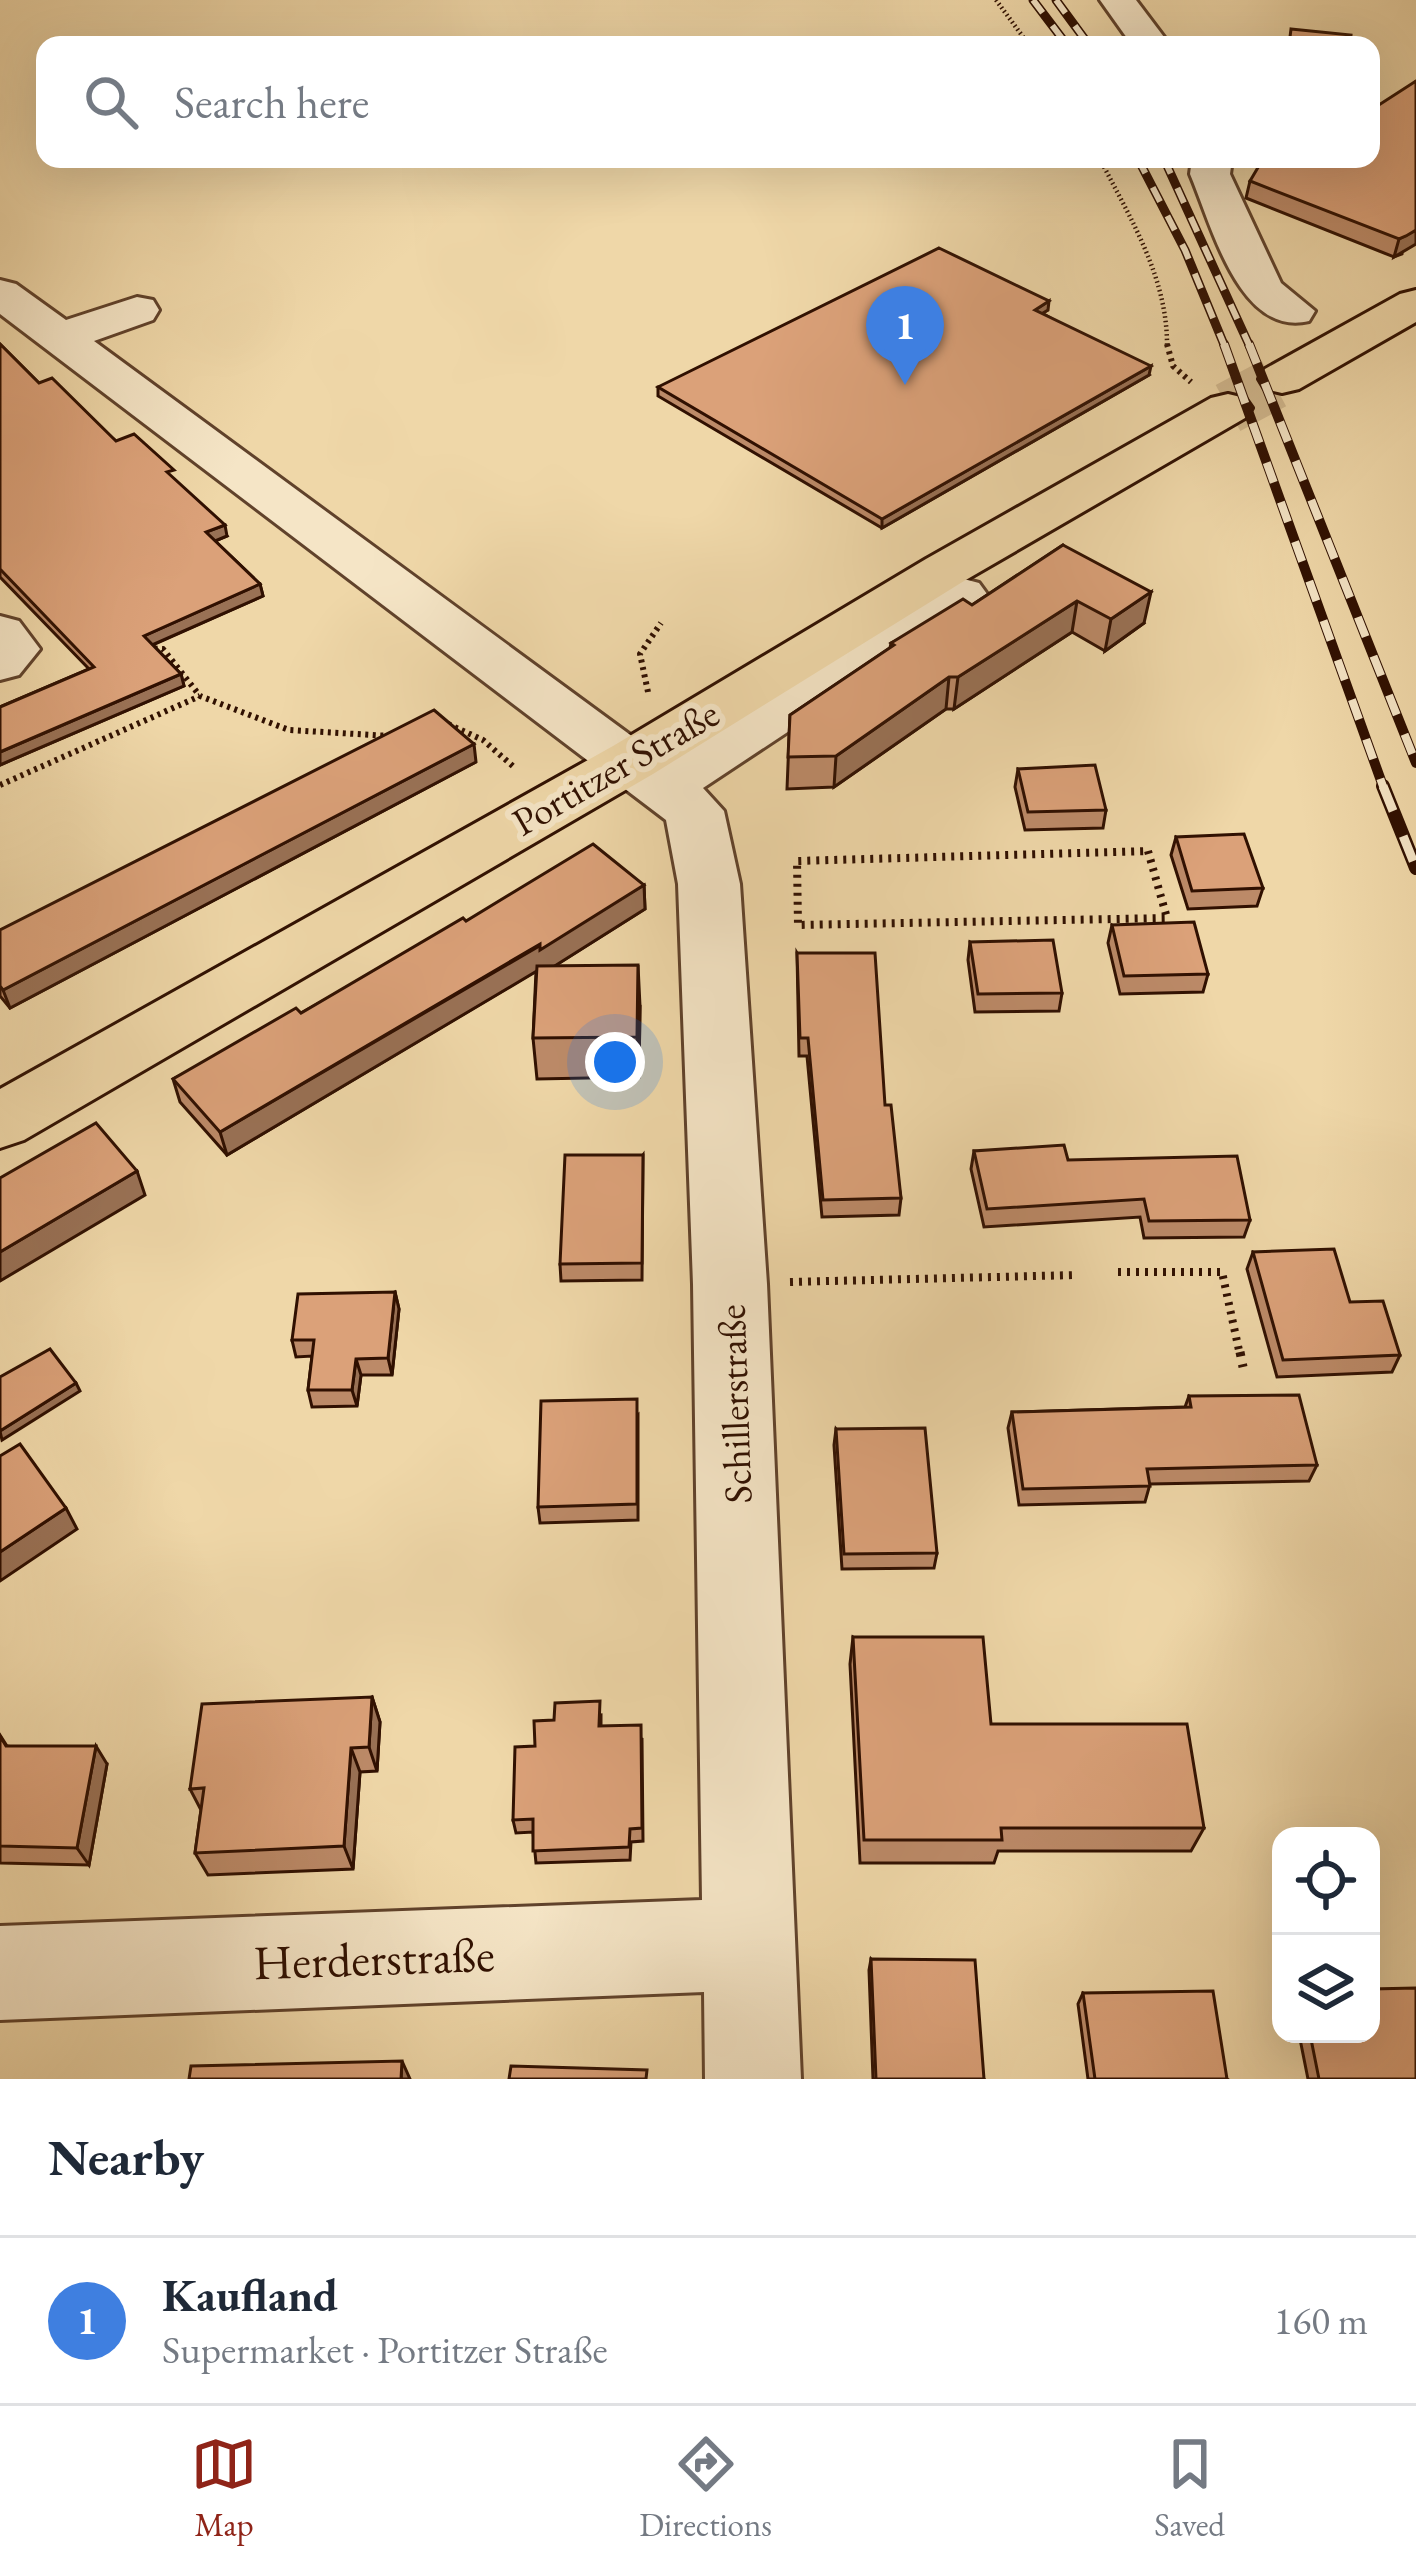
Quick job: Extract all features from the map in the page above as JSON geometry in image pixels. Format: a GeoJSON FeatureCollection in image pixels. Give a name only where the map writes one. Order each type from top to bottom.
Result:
{"type":"FeatureCollection","features":[{"type":"Feature","properties":{"kind":"main road"},"geometry":{"type":"LineString","coordinates":[[1282,379],[1416,303]]}},
{"type":"Feature","properties":{"kind":"main road","name":"Portitzer Straße"},"geometry":{"type":"LineString","coordinates":[[0,1121],[649,752],[945,570],[1211,397]]}},
{"type":"Feature","properties":{"kind":"street"},"geometry":{"type":"LineString","coordinates":[[1118,0],[1144,36]]}},
{"type":"Feature","properties":{"kind":"street"},"geometry":{"type":"LineString","coordinates":[[1211,168],[1277,300]]}},
{"type":"Feature","properties":{"kind":"street","name":"Schillerstraße"},"geometry":{"type":"LineString","coordinates":[[0,293],[330,542],[649,752],[694,811],[709,884],[734,1376],[753,2079]]}},
{"type":"Feature","properties":{"kind":"street"},"geometry":{"type":"LineString","coordinates":[[63,337],[137,310]]}},
{"type":"Feature","properties":{"kind":"street"},"geometry":{"type":"LineString","coordinates":[[649,752],[738,734],[959,594]]}},
{"type":"Feature","properties":{"kind":"street","name":"Herderstraße"},"geometry":{"type":"LineString","coordinates":[[0,1973],[748,1944]]}},
{"type":"Feature","properties":{"kind":"path"},"geometry":{"type":"LineString","coordinates":[[996,0],[1022,36]]}},
{"type":"Feature","properties":{"kind":"path"},"geometry":{"type":"LineString","coordinates":[[1104,168],[1160,293],[1167,321],[1164,352],[1170,364],[1211,397]]}},
{"type":"Feature","properties":{"kind":"path"},"geometry":{"type":"LineString","coordinates":[[649,752],[640,654],[661,622]]}},
{"type":"Feature","properties":{"kind":"path"},"geometry":{"type":"LineString","coordinates":[[142,648],[163,649],[200,697],[289,730],[399,736],[378,748]]}},
{"type":"Feature","properties":{"kind":"path"},"geometry":{"type":"LineString","coordinates":[[0,785],[200,697]]}},
{"type":"Feature","properties":{"kind":"path"},"geometry":{"type":"LineString","coordinates":[[436,719],[483,740],[527,778]]}},
{"type":"Feature","properties":{"kind":"path"},"geometry":{"type":"LineString","coordinates":[[1148,851],[1167,918],[798,925],[797,861],[1148,851]]}},
{"type":"Feature","properties":{"kind":"path"},"geometry":{"type":"LineString","coordinates":[[1118,1272],[1222,1272],[1243,1367]]}},
{"type":"Feature","properties":{"kind":"path"},"geometry":{"type":"LineString","coordinates":[[765,1283],[1077,1275]]}},
{"type":"Feature","properties":{"kind":"building"},"geometry":{"type":"Polygon","coordinates":[[[1291,29],[1351,35],[1351,36],[1290,36],[1291,29]]]}},
{"type":"Feature","properties":{"kind":"building"},"geometry":{"type":"Polygon","coordinates":[[[1416,81],[1416,230],[1399,239],[1250,181],[1258,168],[1380,168],[1380,104],[1416,81]]]}},
{"type":"Feature","properties":{"kind":"building"},"geometry":{"type":"Polygon","coordinates":[[[939,248],[1049,301],[1035,310],[1151,366],[882,519],[658,387],[939,248]]]}},
{"type":"Feature","properties":{"kind":"building"},"geometry":{"type":"Polygon","coordinates":[[[0,344],[39,383],[52,378],[116,441],[134,434],[174,470],[167,472],[225,525],[206,532],[260,584],[144,636],[181,674],[0,752],[0,707],[94,667],[0,569],[0,344]]]}},
{"type":"Feature","properties":{"kind":"building"},"geometry":{"type":"Polygon","coordinates":[[[1063,545],[1151,592],[1111,619],[1077,601],[958,677],[949,677],[836,756],[788,757],[790,715],[894,645],[891,643],[963,599],[972,605],[1063,545]]]}},
{"type":"Feature","properties":{"kind":"building"},"geometry":{"type":"Polygon","coordinates":[[[434,710],[474,744],[3,990],[0,986],[0,930],[434,710]]]}},
{"type":"Feature","properties":{"kind":"building"},"geometry":{"type":"Polygon","coordinates":[[[1095,765],[1106,810],[1028,812],[1018,769],[1095,765]]]}},
{"type":"Feature","properties":{"kind":"building"},"geometry":{"type":"Polygon","coordinates":[[[1244,834],[1263,888],[1192,891],[1176,837],[1244,834]]]}},
{"type":"Feature","properties":{"kind":"building"},"geometry":{"type":"Polygon","coordinates":[[[593,844],[644,885],[540,950],[540,944],[220,1132],[173,1079],[296,1008],[301,1013],[463,918],[466,921],[593,844]]]}},
{"type":"Feature","properties":{"kind":"building"},"geometry":{"type":"Polygon","coordinates":[[[1194,922],[1208,974],[1124,976],[1112,925],[1194,922]]]}},
{"type":"Feature","properties":{"kind":"building"},"geometry":{"type":"Polygon","coordinates":[[[1053,940],[1062,993],[978,994],[970,942],[1053,940]]]}},
{"type":"Feature","properties":{"kind":"building"},"geometry":{"type":"Polygon","coordinates":[[[797,953],[875,953],[885,1105],[891,1105],[901,1198],[823,1200],[808,1038],[800,1038],[797,953]]]}},
{"type":"Feature","properties":{"kind":"building"},"geometry":{"type":"Polygon","coordinates":[[[638,965],[637,1037],[533,1038],[537,966],[638,965]]]}},
{"type":"Feature","properties":{"kind":"building"},"geometry":{"type":"Polygon","coordinates":[[[96,1123],[137,1171],[0,1252],[0,1178],[96,1123]]]}},
{"type":"Feature","properties":{"kind":"building"},"geometry":{"type":"Polygon","coordinates":[[[1064,1145],[1068,1160],[1237,1156],[1250,1220],[1149,1221],[1144,1199],[987,1209],[974,1151],[1064,1145]]]}},
{"type":"Feature","properties":{"kind":"building"},"geometry":{"type":"Polygon","coordinates":[[[565,1155],[643,1155],[642,1263],[560,1264],[565,1155]]]}},
{"type":"Feature","properties":{"kind":"building"},"geometry":{"type":"Polygon","coordinates":[[[1334,1249],[1350,1302],[1383,1301],[1400,1355],[1283,1360],[1253,1252],[1334,1249]]]}},
{"type":"Feature","properties":{"kind":"building"},"geometry":{"type":"Polygon","coordinates":[[[395,1292],[388,1358],[356,1359],[352,1390],[308,1390],[314,1340],[292,1340],[298,1294],[395,1292]]]}},
{"type":"Feature","properties":{"kind":"building"},"geometry":{"type":"Polygon","coordinates":[[[50,1349],[76,1383],[0,1431],[0,1377],[50,1349]]]}},
{"type":"Feature","properties":{"kind":"building"},"geometry":{"type":"Polygon","coordinates":[[[1299,1395],[1317,1465],[1147,1469],[1150,1486],[1023,1489],[1012,1412],[1191,1407],[1189,1396],[1299,1395]]]}},
{"type":"Feature","properties":{"kind":"building"},"geometry":{"type":"Polygon","coordinates":[[[637,1399],[637,1504],[538,1507],[541,1401],[637,1399]]]}},
{"type":"Feature","properties":{"kind":"building"},"geometry":{"type":"Polygon","coordinates":[[[925,1428],[937,1553],[844,1554],[836,1429],[925,1428]]]}},
{"type":"Feature","properties":{"kind":"building"},"geometry":{"type":"Polygon","coordinates":[[[20,1444],[66,1508],[0,1552],[0,1456],[20,1444]]]}},
{"type":"Feature","properties":{"kind":"building"},"geometry":{"type":"Polygon","coordinates":[[[853,1637],[983,1637],[991,1724],[1187,1724],[1204,1828],[1001,1828],[1002,1840],[864,1840],[853,1637]]]}},
{"type":"Feature","properties":{"kind":"building"},"geometry":{"type":"Polygon","coordinates":[[[372,1697],[369,1747],[351,1748],[344,1846],[195,1853],[204,1788],[190,1789],[202,1704],[372,1697]]]}},
{"type":"Feature","properties":{"kind":"building"},"geometry":{"type":"Polygon","coordinates":[[[600,1701],[599,1726],[641,1725],[642,1828],[630,1829],[629,1847],[533,1851],[533,1819],[513,1820],[515,1747],[535,1746],[534,1721],[554,1720],[555,1703],[600,1701]]]}},
{"type":"Feature","properties":{"kind":"building"},"geometry":{"type":"Polygon","coordinates":[[[0,1736],[6,1746],[96,1746],[77,1848],[0,1846],[0,1736]]]}},
{"type":"Feature","properties":{"kind":"building"},"geometry":{"type":"Polygon","coordinates":[[[871,1959],[975,1960],[984,2079],[876,2079],[871,1959]]]}},
{"type":"Feature","properties":{"kind":"building"},"geometry":{"type":"Polygon","coordinates":[[[1416,1988],[1416,2079],[1319,2079],[1312,2043],[1380,2043],[1380,1989],[1416,1988]]]}},
{"type":"Feature","properties":{"kind":"building"},"geometry":{"type":"Polygon","coordinates":[[[1213,1991],[1227,2079],[1095,2079],[1083,1993],[1213,1991]]]}},
{"type":"Feature","properties":{"kind":"building"},"geometry":{"type":"Polygon","coordinates":[[[402,2061],[401,2079],[189,2079],[191,2066],[402,2061]]]}},
{"type":"Feature","properties":{"kind":"building"},"geometry":{"type":"Polygon","coordinates":[[[511,2066],[647,2070],[646,2079],[509,2079],[511,2066]]]}},
{"type":"Feature","properties":{"kind":"tunnel"},"geometry":{"type":"LineString","coordinates":[[1228,408],[1282,379]]}},
{"type":"Feature","properties":{"kind":"railway"},"geometry":{"type":"LineString","coordinates":[[1033,0],[1060,36]]}},
{"type":"Feature","properties":{"kind":"railway"},"geometry":{"type":"LineString","coordinates":[[1056,0],[1082,36]]}},
{"type":"Feature","properties":{"kind":"railway"},"geometry":{"type":"LineString","coordinates":[[1143,168],[1185,250],[1225,347]]}},
{"type":"Feature","properties":{"kind":"railway"},"geometry":{"type":"LineString","coordinates":[[1168,168],[1250,347]]}},
{"type":"Feature","properties":{"kind":"railway"},"geometry":{"type":"LineString","coordinates":[[1224,344],[1384,789]]}},
{"type":"Feature","properties":{"kind":"railway"},"geometry":{"type":"LineString","coordinates":[[1249,344],[1416,763]]}},
{"type":"Feature","properties":{"kind":"railway"},"geometry":{"type":"LineString","coordinates":[[1383,786],[1416,868]]}},
{"type":"Feature","properties":{"kind":"place","name":"Kaufland"},"geometry":{"type":"Point","coordinates":[905,385]}}]}
